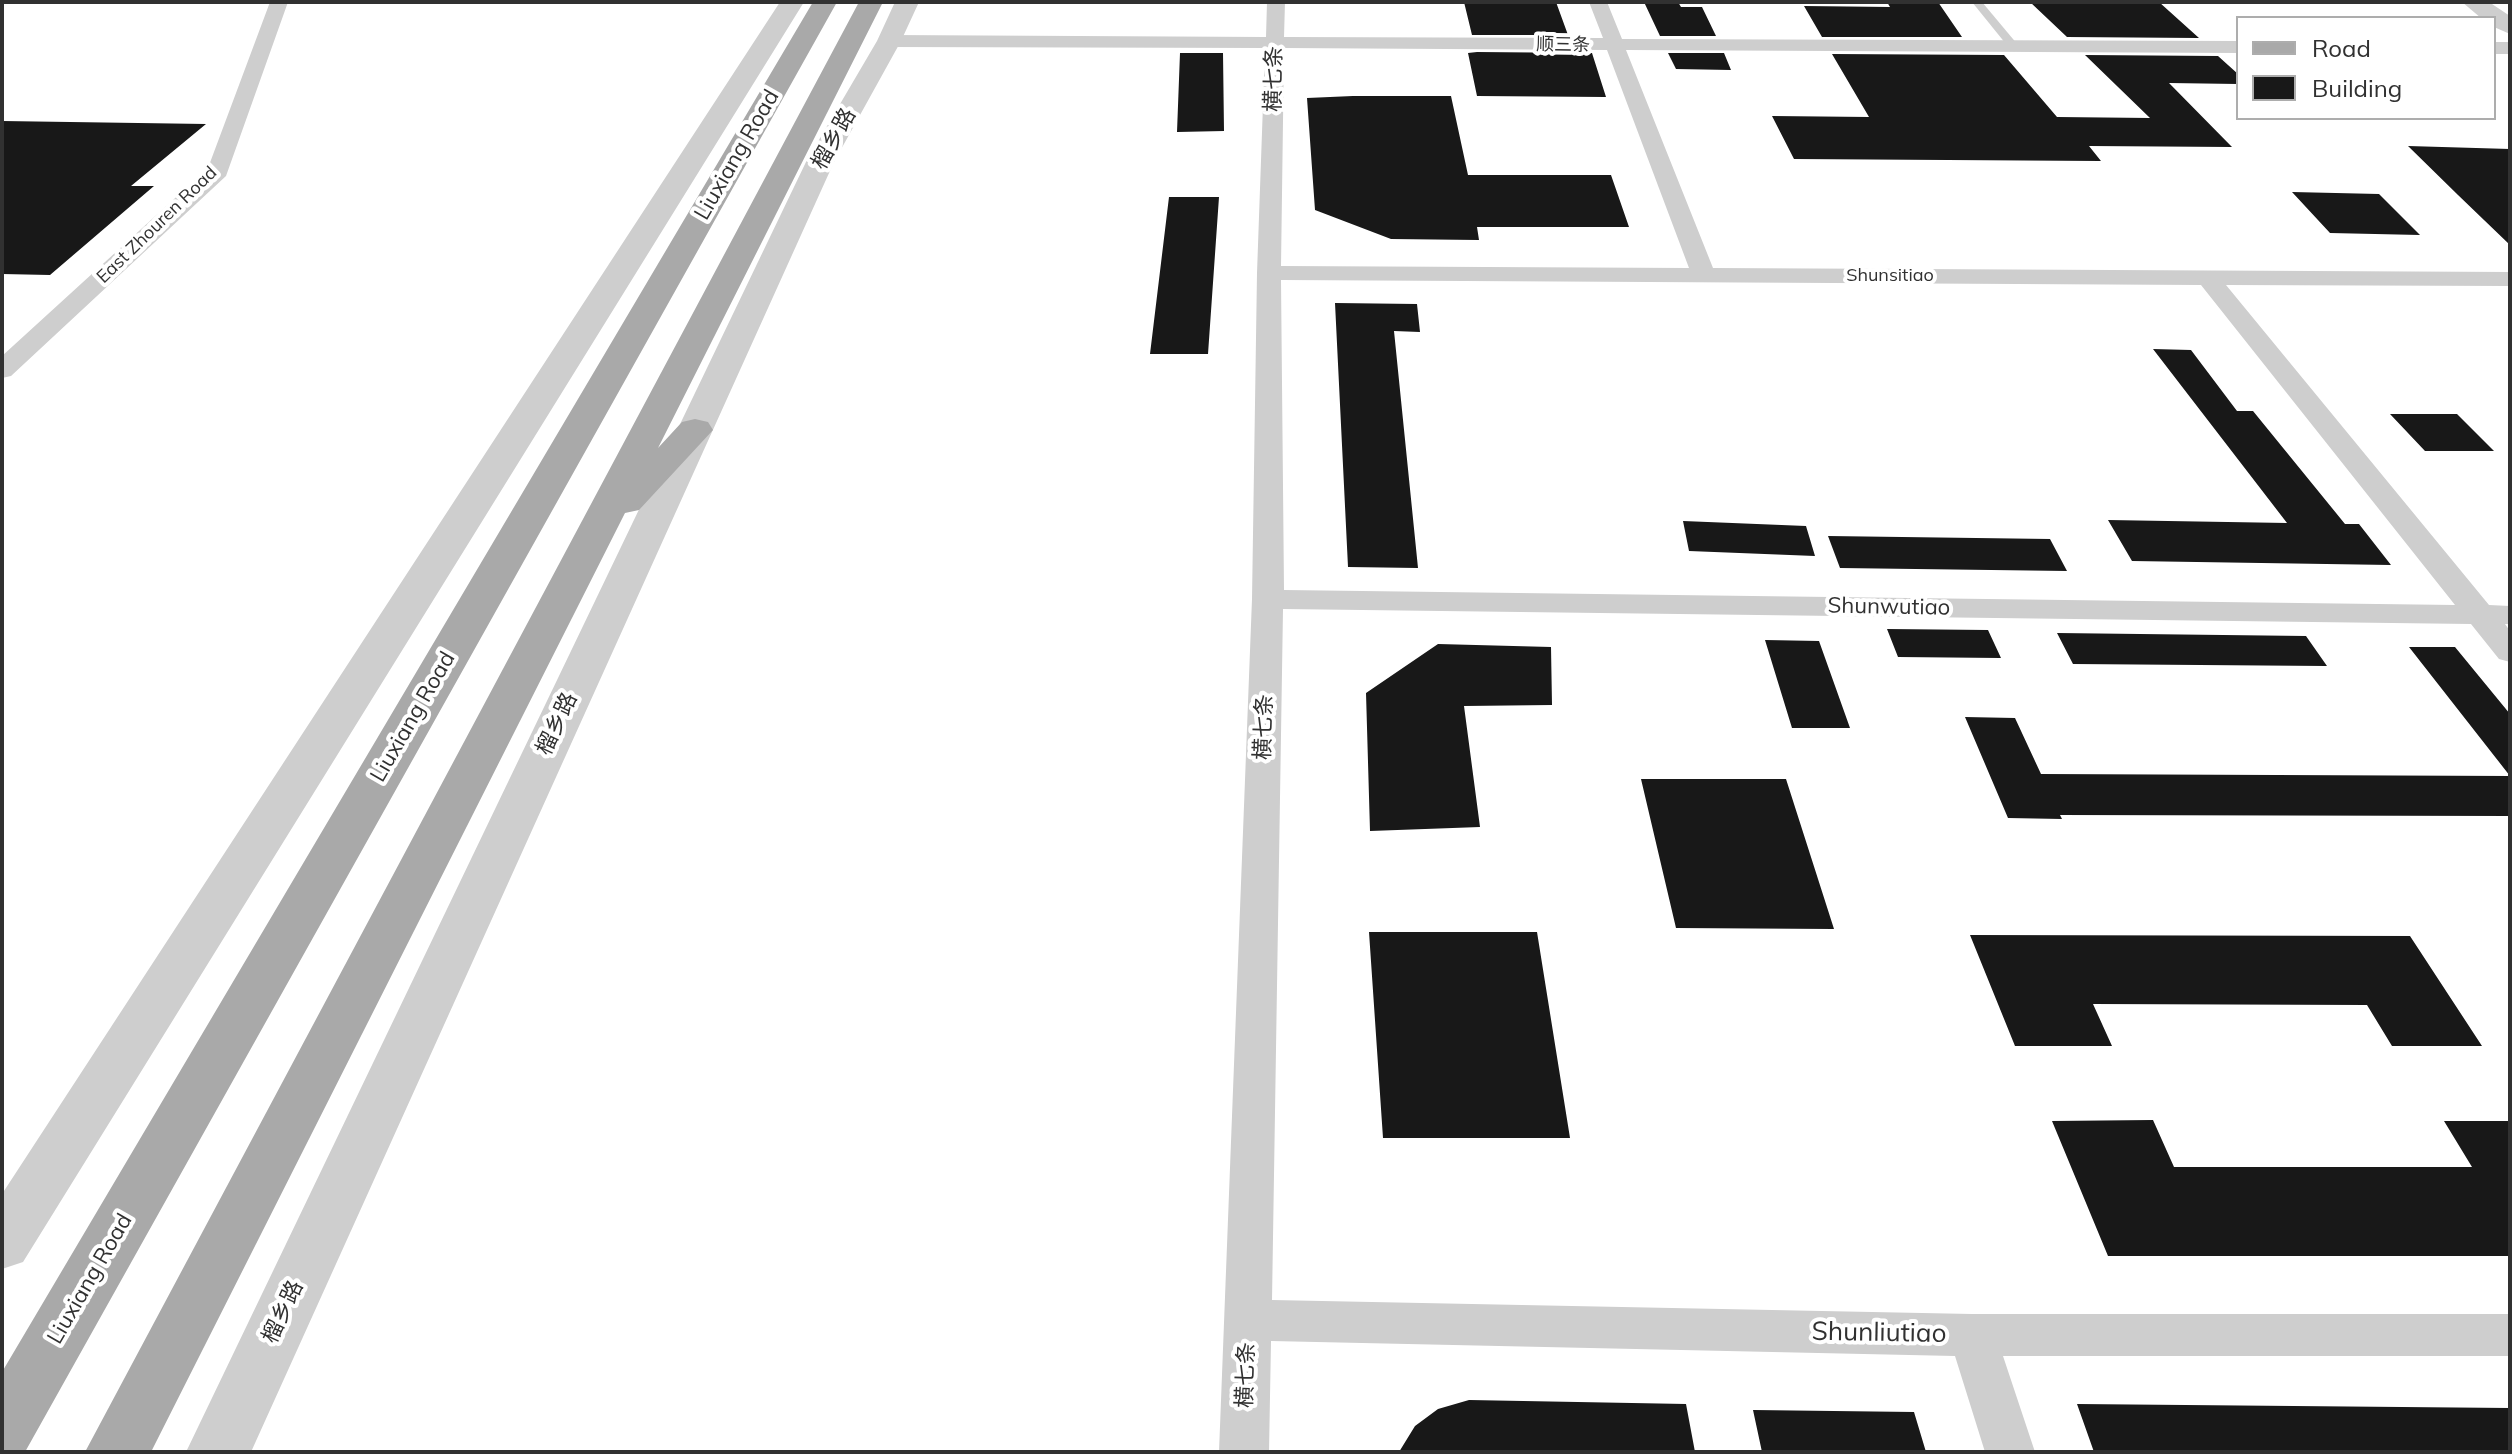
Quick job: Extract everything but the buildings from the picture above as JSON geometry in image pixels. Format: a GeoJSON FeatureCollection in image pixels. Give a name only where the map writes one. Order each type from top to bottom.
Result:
{"type":"FeatureCollection","features":[{"type":"Feature","properties":{"kind":"main road","name":"Liuxiang Road"},"geometry":{"type":"LineString","coordinates":[[2,1432],[825,2]]}},
{"type":"Feature","properties":{"kind":"main road","name":"Liuxiang Road"},"geometry":{"type":"LineString","coordinates":[[117,1452],[819,102],[880,21]]}},
{"type":"Feature","properties":{"kind":"main road"},"geometry":{"type":"LineString","coordinates":[[819,102],[820,162]]}},
{"type":"Feature","properties":{"kind":"main road"},"geometry":{"type":"LineString","coordinates":[[591,539],[695,430]]}},
{"type":"Feature","properties":{"kind":"street","name":"East Zhouren Road"},"geometry":{"type":"LineString","coordinates":[[2,370],[218,171],[279,2]]}},
{"type":"Feature","properties":{"kind":"street"},"geometry":{"type":"LineString","coordinates":[[2,1244],[792,2]]}},
{"type":"Feature","properties":{"kind":"street","name":"榴乡路"},"geometry":{"type":"LineString","coordinates":[[218,1452],[820,162],[880,21],[907,2]]}},
{"type":"Feature","properties":{"kind":"street","name":"横七条"},"geometry":{"type":"LineString","coordinates":[[1244,1452],[1268,599],[1269,273],[1276,2]]}},
{"type":"Feature","properties":{"kind":"street"},"geometry":{"type":"LineString","coordinates":[[1598,2],[1704,276]]}},
{"type":"Feature","properties":{"kind":"street"},"geometry":{"type":"LineString","coordinates":[[2474,2],[2494,16]]}},
{"type":"Feature","properties":{"kind":"street","name":"顺三条"},"geometry":{"type":"LineString","coordinates":[[880,21],[1275,42],[2236,47]]}},
{"type":"Feature","properties":{"kind":"street","name":"Shunsitiao"},"geometry":{"type":"LineString","coordinates":[[1269,273],[2510,279]]}},
{"type":"Feature","properties":{"kind":"street"},"geometry":{"type":"LineString","coordinates":[[2207,277],[2510,652]]}},
{"type":"Feature","properties":{"kind":"street","name":"Shunwutiao"},"geometry":{"type":"LineString","coordinates":[[1268,599],[2510,615]]}},
{"type":"Feature","properties":{"kind":"street","name":"Shunliutiao"},"geometry":{"type":"LineString","coordinates":[[1248,1320],[1972,1335],[2510,1335]]}},
{"type":"Feature","properties":{"kind":"street"},"geometry":{"type":"LineString","coordinates":[[1972,1335],[2010,1452]]}},
{"type":"Feature","properties":{"kind":"lane"},"geometry":{"type":"LineString","coordinates":[[1977,2],[2014,47]]}}]}
